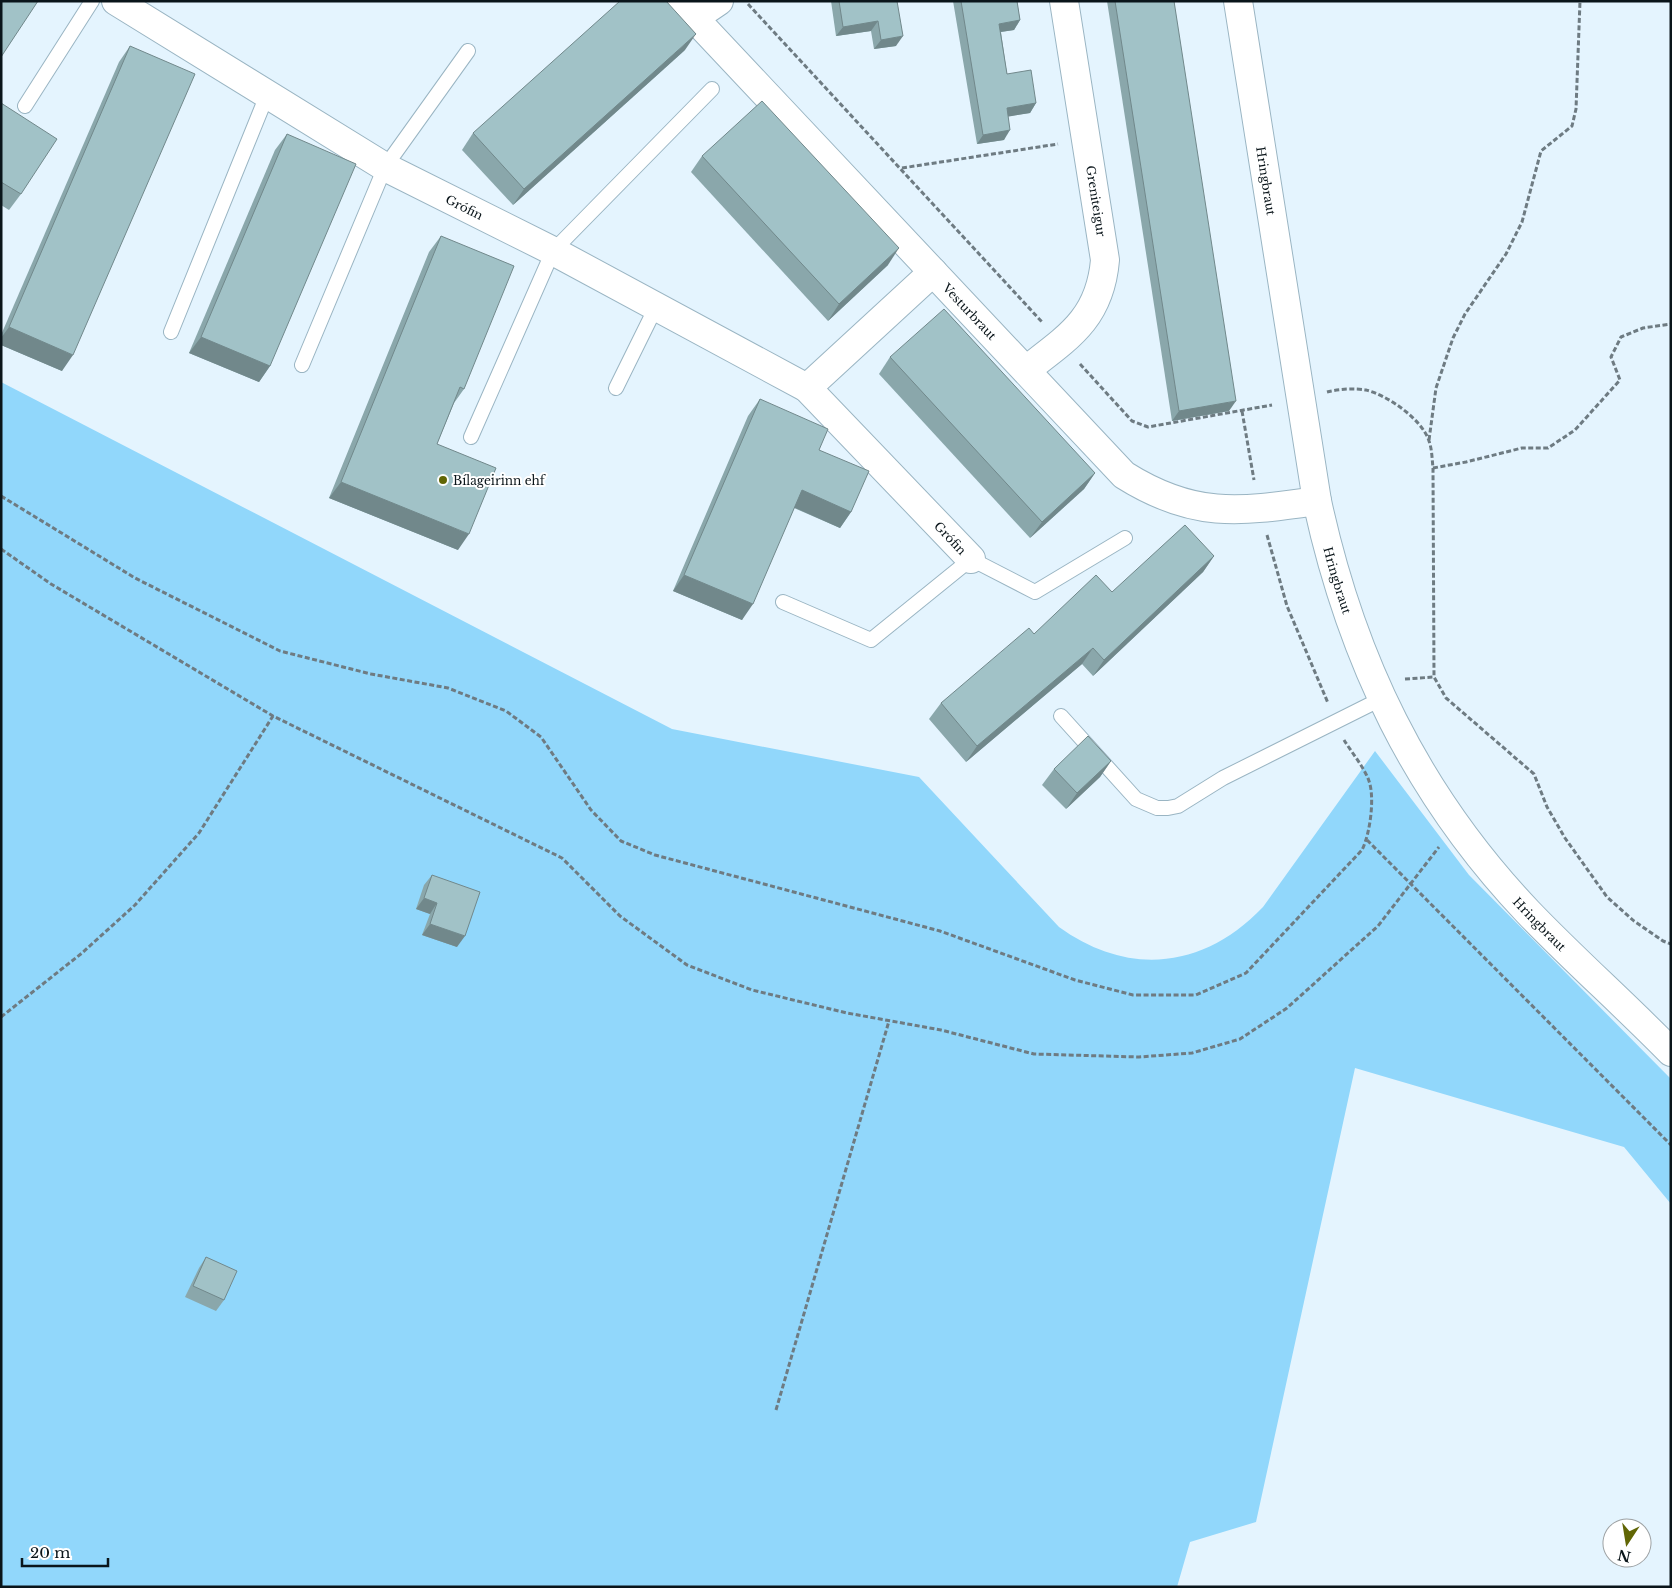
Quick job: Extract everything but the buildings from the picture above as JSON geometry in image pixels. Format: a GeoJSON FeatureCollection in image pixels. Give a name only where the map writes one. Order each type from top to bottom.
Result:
{"type":"FeatureCollection","features":[{"type":"Feature","properties":{"kind":"street"},"geometry":{"type":"LineString","coordinates":[[686,10],[719,1]]}},
{"type":"Feature","properties":{"kind":"street","name":"Greniteigur"},"geometry":{"type":"LineString","coordinates":[[1026,370],[1080,326],[1091,311],[1103,278],[1105,260],[1064,1]]}},
{"type":"Feature","properties":{"kind":"street","name":"Hringbraut"},"geometry":{"type":"LineString","coordinates":[[1238,1],[1317,500],[1340,593],[1355,638],[1381,699],[1411,757],[1456,825],[1490,870],[1528,912],[1671,1052]]}},
{"type":"Feature","properties":{"kind":"street","name":"Grófin"},"geometry":{"type":"LineString","coordinates":[[128,4],[267,95],[385,167],[553,251],[807,388],[971,560]]}},
{"type":"Feature","properties":{"kind":"street","name":"Vesturbraut"},"geometry":{"type":"LineString","coordinates":[[686,10],[1124,475],[1147,490],[1172,500],[1199,507],[1222,510],[1261,509],[1317,500]]}},
{"type":"Feature","properties":{"kind":"street"},"geometry":{"type":"LineString","coordinates":[[807,388],[933,272]]}},
{"type":"Feature","properties":{"kind":"lane"},"geometry":{"type":"LineString","coordinates":[[25,106],[92,1]]}},
{"type":"Feature","properties":{"kind":"lane"},"geometry":{"type":"LineString","coordinates":[[302,365],[385,167],[468,51]]}},
{"type":"Feature","properties":{"kind":"lane"},"geometry":{"type":"LineString","coordinates":[[471,437],[553,251],[712,89]]}},
{"type":"Feature","properties":{"kind":"lane"},"geometry":{"type":"LineString","coordinates":[[171,332],[267,95]]}},
{"type":"Feature","properties":{"kind":"lane"},"geometry":{"type":"LineString","coordinates":[[616,388],[656,306]]}},
{"type":"Feature","properties":{"kind":"lane","name":"Grófin"},"geometry":{"type":"LineString","coordinates":[[971,560],[1035,592],[1126,538]]}},
{"type":"Feature","properties":{"kind":"lane"},"geometry":{"type":"LineString","coordinates":[[783,602],[872,640],[971,560]]}},
{"type":"Feature","properties":{"kind":"lane"},"geometry":{"type":"LineString","coordinates":[[1062,716],[1136,799],[1157,808],[1178,806],[1223,778],[1381,699]]}},
{"type":"Feature","properties":{"kind":"path"},"geometry":{"type":"LineString","coordinates":[[746,1],[902,168],[1132,421],[1138,425],[1157,427],[1302,399],[1334,390],[1366,390],[1390,401],[1414,418],[1429,440]]}},
{"type":"Feature","properties":{"kind":"path"},"geometry":{"type":"LineString","coordinates":[[1580,1],[1576,109],[1572,126],[1541,151],[1522,222],[1506,254],[1465,314],[1453,338],[1436,388],[1429,440],[1433,468],[1434,677],[1446,698],[1534,774],[1548,807],[1565,838],[1607,897],[1634,921],[1663,941],[1671,944]]}},
{"type":"Feature","properties":{"kind":"path"},"geometry":{"type":"LineString","coordinates":[[902,168],[1086,139]]}},
{"type":"Feature","properties":{"kind":"path"},"geometry":{"type":"LineString","coordinates":[[1433,468],[1522,448],[1548,448],[1575,430],[1620,380],[1611,357],[1621,337],[1643,328],[1671,324]]}},
{"type":"Feature","properties":{"kind":"path"},"geometry":{"type":"LineString","coordinates":[[1,496],[135,578],[280,651],[371,674],[448,688],[506,711],[541,737],[591,810],[621,842],[655,854],[940,931],[1075,980],[1133,995],[1196,995],[1246,973],[1362,850],[1367,840],[1372,806],[1369,781],[1336,722],[1287,606],[1261,509],[1242,411]]}},
{"type":"Feature","properties":{"kind":"path"},"geometry":{"type":"LineString","coordinates":[[1,549],[51,584],[273,716],[562,858],[620,916],[687,965],[752,990],[848,1013],[941,1030],[1034,1054],[1139,1057],[1192,1053],[1240,1039],[1287,1008],[1378,926],[1456,825]]}},
{"type":"Feature","properties":{"kind":"path"},"geometry":{"type":"LineString","coordinates":[[1,1017],[82,953],[135,904],[199,833],[273,716]]}},
{"type":"Feature","properties":{"kind":"path"},"geometry":{"type":"LineString","coordinates":[[1367,840],[1671,1146]]}},
{"type":"Feature","properties":{"kind":"path"},"geometry":{"type":"LineString","coordinates":[[776,1410],[889,1021]]}},
{"type":"Feature","properties":{"kind":"shaded area"},"geometry":{"type":"Polygon","coordinates":[[[1,382],[672,729],[919,777],[1059,927],[1085,943],[1112,954],[1138,959],[1165,959],[1191,954],[1216,943],[1240,928],[1263,907],[1375,751],[1469,875],[1671,1079],[1671,1204],[1624,1147],[1355,1068],[1256,1522],[1190,1542],[1177,1587],[1,1587],[1,382]]]}},
{"type":"Feature","properties":{"kind":"place","name":"Bílageirinn ehf"},"geometry":{"type":"Point","coordinates":[443,480]}}]}
